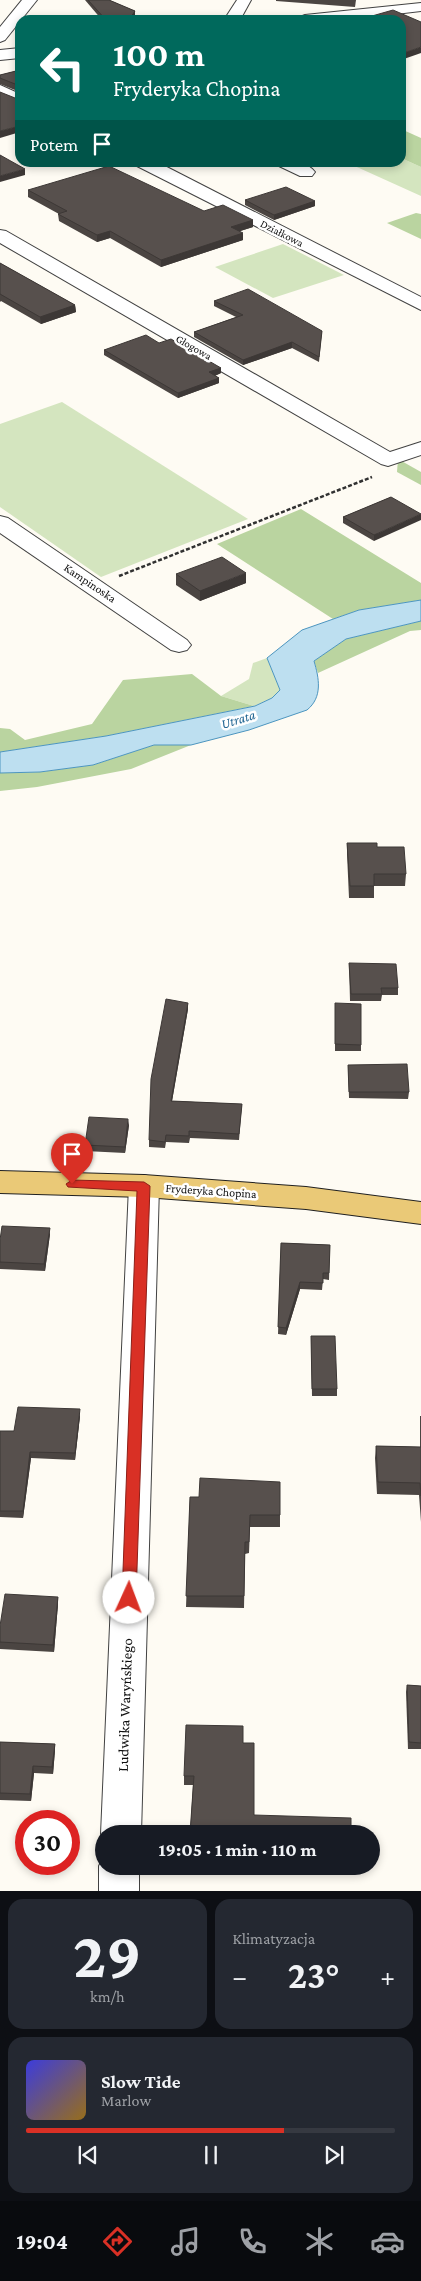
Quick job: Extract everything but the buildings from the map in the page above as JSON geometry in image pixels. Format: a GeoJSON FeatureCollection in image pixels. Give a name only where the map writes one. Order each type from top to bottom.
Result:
{"type":"FeatureCollection","features":[{"type":"Feature","properties":{"kind":"main road","name":"Fryderyka Chopina"},"geometry":{"type":"LineString","coordinates":[[0,1182],[144,1186],[306,1198],[421,1213]]}},
{"type":"Feature","properties":{"kind":"street"},"geometry":{"type":"LineString","coordinates":[[18,15],[30,0]]}},
{"type":"Feature","properties":{"kind":"street"},"geometry":{"type":"LineString","coordinates":[[235,15],[244,0]]}},
{"type":"Feature","properties":{"kind":"street"},"geometry":{"type":"LineString","coordinates":[[346,15],[421,6]]}},
{"type":"Feature","properties":{"kind":"street"},"geometry":{"type":"LineString","coordinates":[[0,37],[15,18]]}},
{"type":"Feature","properties":{"kind":"street"},"geometry":{"type":"LineString","coordinates":[[0,55],[15,54]]}},
{"type":"Feature","properties":{"kind":"street"},"geometry":{"type":"LineString","coordinates":[[0,90],[15,98]]}},
{"type":"Feature","properties":{"kind":"street","name":"Działkowa"},"geometry":{"type":"LineString","coordinates":[[153,167],[421,304]]}},
{"type":"Feature","properties":{"kind":"street"},"geometry":{"type":"LineString","coordinates":[[296,167],[306,172]]}},
{"type":"Feature","properties":{"kind":"street","name":"Głogowa"},"geometry":{"type":"LineString","coordinates":[[0,235],[388,460]]}},
{"type":"Feature","properties":{"kind":"street"},"geometry":{"type":"LineString","coordinates":[[388,460],[421,448]]}},
{"type":"Feature","properties":{"kind":"street","name":"Kampinoska"},"geometry":{"type":"LineString","coordinates":[[0,522],[178,645]]}},
{"type":"Feature","properties":{"kind":"street","name":"Ludwika Waryńskiego"},"geometry":{"type":"LineString","coordinates":[[121,1825],[144,1186]]}},
{"type":"Feature","properties":{"kind":"street"},"geometry":{"type":"LineString","coordinates":[[119,1891],[120,1875]]}},
{"type":"Feature","properties":{"kind":"path"},"geometry":{"type":"LineString","coordinates":[[94,586],[385,472],[393,464],[388,460]]}},
{"type":"Feature","properties":{"kind":"green space"},"geometry":{"type":"Polygon","coordinates":[[[406,131],[421,138],[421,167],[406,160],[406,131]]]}},
{"type":"Feature","properties":{"kind":"green space"},"geometry":{"type":"Polygon","coordinates":[[[406,160],[421,167],[421,196],[357,167],[406,167],[406,160]]]}},
{"type":"Feature","properties":{"kind":"green space"},"geometry":{"type":"Polygon","coordinates":[[[416,213],[421,214],[421,239],[387,223],[416,213]]]}},
{"type":"Feature","properties":{"kind":"green space"},"geometry":{"type":"Polygon","coordinates":[[[283,244],[344,275],[273,298],[215,267],[283,244]]]}},
{"type":"Feature","properties":{"kind":"green space"},"geometry":{"type":"Polygon","coordinates":[[[62,402],[248,519],[101,577],[0,507],[0,424],[62,402]]]}},
{"type":"Feature","properties":{"kind":"green space"},"geometry":{"type":"Polygon","coordinates":[[[398,459],[421,472],[421,485],[397,472],[398,459]]]}},
{"type":"Feature","properties":{"kind":"green space"},"geometry":{"type":"Polygon","coordinates":[[[301,509],[421,583],[421,600],[359,610],[333,619],[217,544],[301,509]]]}},
{"type":"Feature","properties":{"kind":"green space"},"geometry":{"type":"Polygon","coordinates":[[[421,621],[421,630],[410,631],[318,673],[314,661],[346,639],[421,621]]]}},
{"type":"Feature","properties":{"kind":"green space"},"geometry":{"type":"Polygon","coordinates":[[[267,658],[280,690],[272,698],[254,706],[221,696],[249,679],[253,663],[267,658]]]}},
{"type":"Feature","properties":{"kind":"green space"},"geometry":{"type":"Polygon","coordinates":[[[192,674],[221,696],[254,706],[106,736],[0,752],[0,728],[10,729],[25,740],[92,724],[123,680],[192,674]]]}},
{"type":"Feature","properties":{"kind":"green space"},"geometry":{"type":"Polygon","coordinates":[[[154,745],[191,745],[131,769],[37,787],[0,791],[0,773],[40,772],[93,765],[154,745]]]}},
{"type":"Feature","properties":{"kind":"water","name":"Utrata"},"geometry":{"type":"Polygon","coordinates":[[[421,600],[421,621],[346,639],[314,661],[318,693],[316,699],[307,710],[249,730],[191,745],[154,745],[93,765],[40,772],[0,773],[0,752],[106,736],[255,706],[272,698],[280,690],[267,658],[302,630],[359,610],[421,600]]]}},
{"type":"Feature","properties":{"kind":"route"},"geometry":{"type":"LineString","coordinates":[[72,1184],[144,1186],[129,1598]]}}]}
